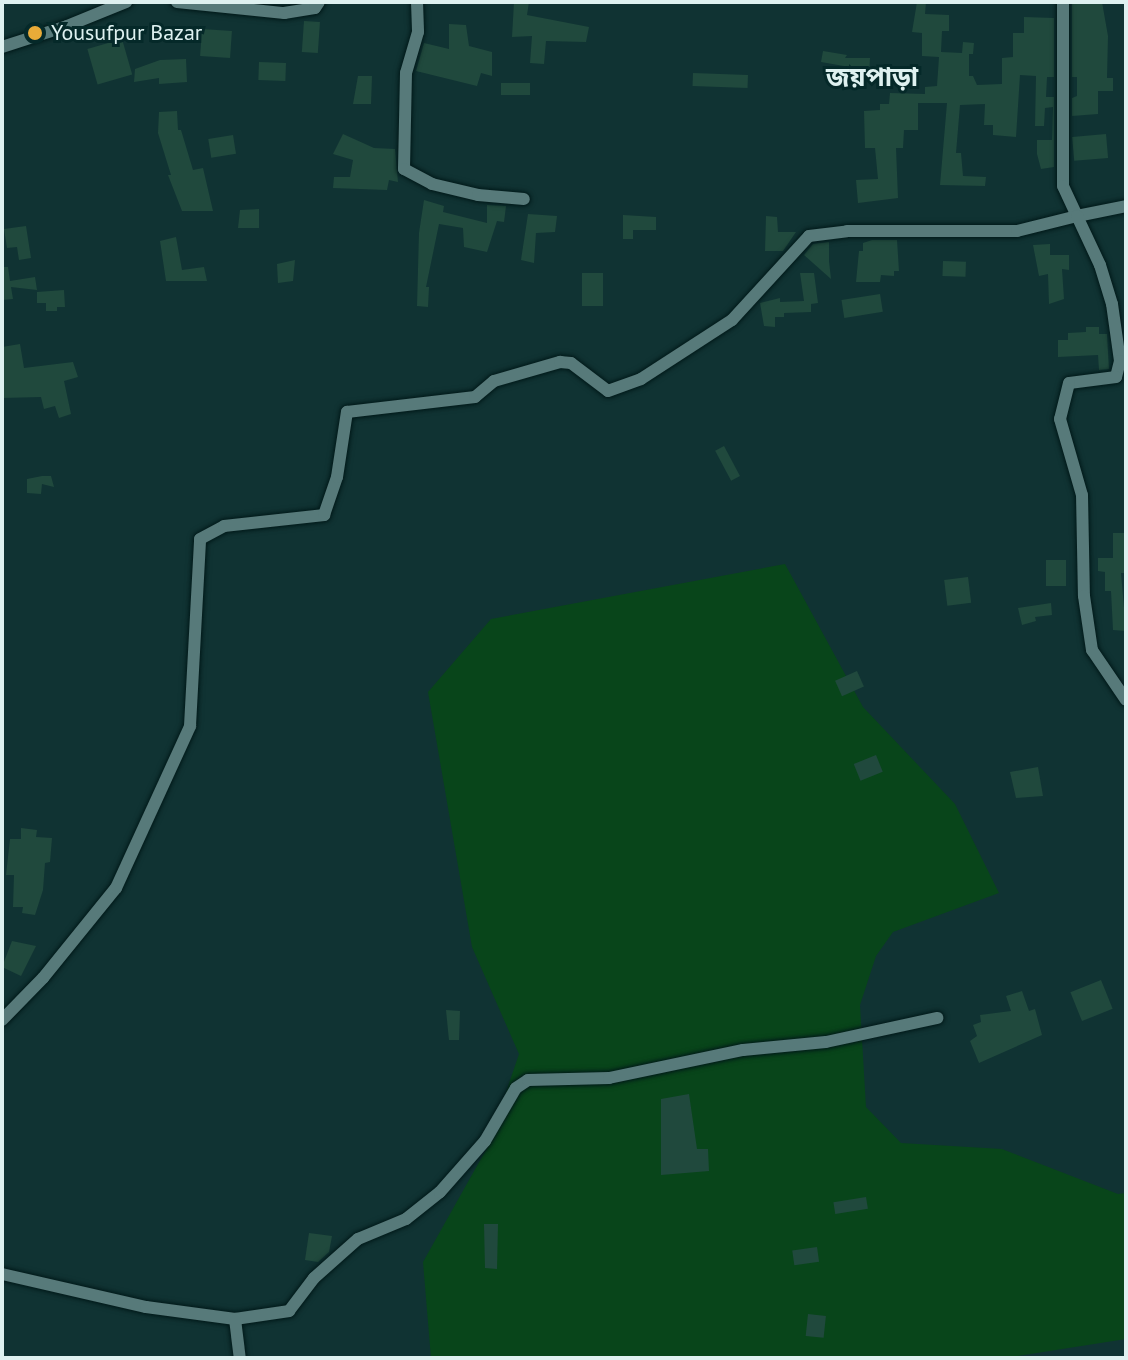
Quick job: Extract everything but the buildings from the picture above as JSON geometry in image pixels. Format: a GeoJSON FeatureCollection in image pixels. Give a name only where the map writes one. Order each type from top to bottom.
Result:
{"type":"FeatureCollection","features":[{"type":"Feature","properties":{"kind":"street"},"geometry":{"type":"LineString","coordinates":[[2,47],[67,26],[126,2]]}},
{"type":"Feature","properties":{"kind":"street"},"geometry":{"type":"LineString","coordinates":[[177,2],[284,13],[317,5]]}},
{"type":"Feature","properties":{"kind":"street"},"geometry":{"type":"LineString","coordinates":[[417,2],[418,32],[406,73],[404,169],[432,184],[478,195],[524,199]]}},
{"type":"Feature","properties":{"kind":"street"},"geometry":{"type":"LineString","coordinates":[[1063,2],[1063,186],[1100,265],[1112,304],[1120,361],[1116,377],[1069,383],[1060,419],[1082,495],[1084,596],[1092,650],[1126,700]]}},
{"type":"Feature","properties":{"kind":"street"},"geometry":{"type":"LineString","coordinates":[[2,1020],[43,978],[116,888],[190,726],[200,539],[224,526],[324,515],[337,477],[347,412],[475,397],[494,381],[560,362],[571,363],[594,384],[608,391],[621,389],[687,351],[732,320],[809,236],[847,231],[1017,231],[1126,206]]}},
{"type":"Feature","properties":{"kind":"street"},"geometry":{"type":"LineString","coordinates":[[2,1274],[146,1307],[235,1319],[289,1311],[314,1278],[358,1239],[406,1219],[440,1192],[485,1141],[516,1088],[528,1080],[609,1078],[743,1050],[826,1042],[937,1018]]}},
{"type":"Feature","properties":{"kind":"street"},"geometry":{"type":"LineString","coordinates":[[235,1319],[240,1358]]}},
{"type":"Feature","properties":{"kind":"green space"},"geometry":{"type":"Polygon","coordinates":[[[785,564],[863,707],[955,804],[999,893],[893,932],[876,956],[860,1005],[866,1107],[901,1143],[1002,1149],[1118,1194],[1126,1193],[1126,1339],[1005,1358],[431,1358],[423,1262],[487,1148],[519,1054],[472,947],[428,692],[491,619],[785,564]]]}},
{"type":"Feature","properties":{"kind":"place","name":"Yousufpur Bazar"},"geometry":{"type":"Point","coordinates":[35,33]}},
{"type":"Feature","properties":{"kind":"district","name":"জয়পাড়া"},"geometry":{"type":"Point","coordinates":[872,77]}}]}
